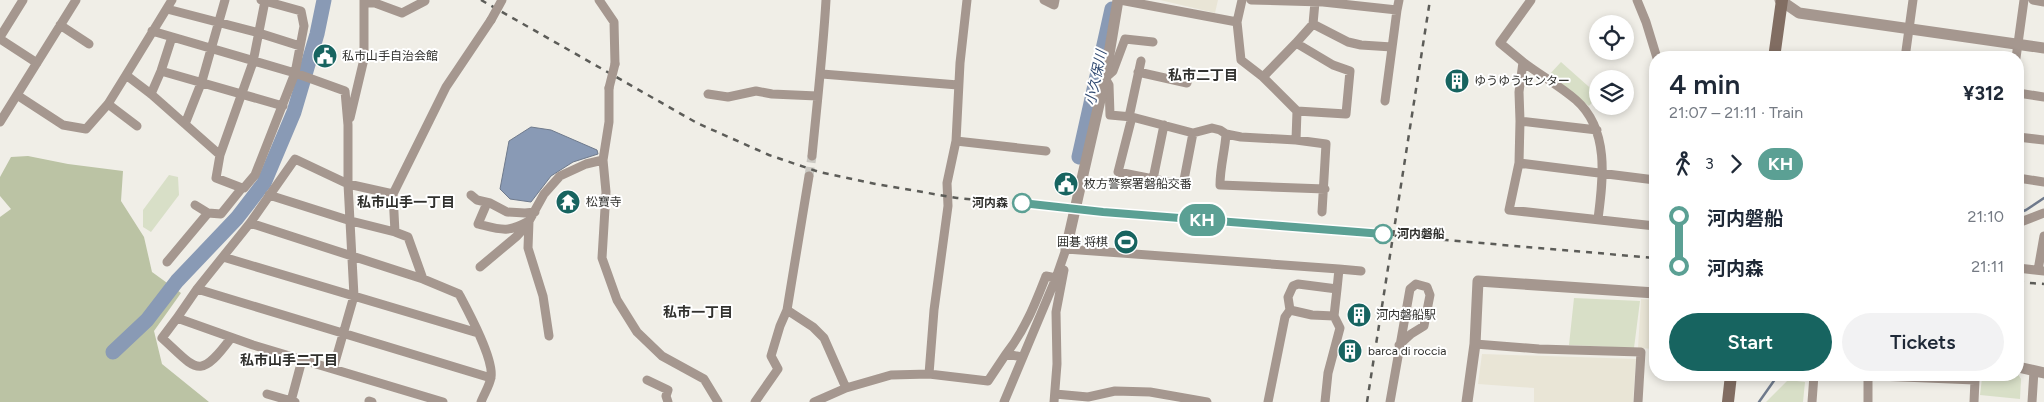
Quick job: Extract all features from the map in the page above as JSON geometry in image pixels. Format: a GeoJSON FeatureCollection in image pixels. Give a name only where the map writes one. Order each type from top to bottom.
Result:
{"type":"FeatureCollection","features":[{"type":"Feature","properties":{"kind":"main road"},"geometry":{"type":"LineString","coordinates":[[1775,51],[1781,1]]}},
{"type":"Feature","properties":{"kind":"main road"},"geometry":{"type":"LineString","coordinates":[[1728,402],[1730,381]]}},
{"type":"Feature","properties":{"kind":"street"},"geometry":{"type":"LineString","coordinates":[[23,0],[0,38],[36,63]]}},
{"type":"Feature","properties":{"kind":"street"},"geometry":{"type":"LineString","coordinates":[[0,122],[76,0]]}},
{"type":"Feature","properties":{"kind":"street"},"geometry":{"type":"LineString","coordinates":[[17,95],[63,125],[86,129],[108,104],[172,0]]}},
{"type":"Feature","properties":{"kind":"street"},"geometry":{"type":"LineString","coordinates":[[185,124],[202,81],[225,0]]}},
{"type":"Feature","properties":{"kind":"street"},"geometry":{"type":"LineString","coordinates":[[395,232],[393,194],[446,87],[491,20],[502,0]]}},
{"type":"Feature","properties":{"kind":"street"},"geometry":{"type":"LineString","coordinates":[[599,0],[614,22],[615,64],[609,88],[610,122],[603,160],[606,192],[602,258],[617,300],[637,332],[662,356],[704,378],[718,402]]}},
{"type":"Feature","properties":{"kind":"street"},"geometry":{"type":"LineString","coordinates":[[812,156],[822,74],[826,0]]}},
{"type":"Feature","properties":{"kind":"street"},"geometry":{"type":"LineString","coordinates":[[929,374],[934,310],[948,206],[948,183],[956,140],[958,85],[964,12],[967,0]]}},
{"type":"Feature","properties":{"kind":"street"},"geometry":{"type":"LineString","coordinates":[[1044,0],[1054,5],[1055,0]]}},
{"type":"Feature","properties":{"kind":"street"},"geometry":{"type":"LineString","coordinates":[[1004,402],[1062,263],[1105,78],[1119,0],[1237,22]]}},
{"type":"Feature","properties":{"kind":"street"},"geometry":{"type":"LineString","coordinates":[[1242,0],[1237,22],[1241,60],[1263,78],[1296,111],[1346,114],[1350,71],[1333,65],[1296,43]]}},
{"type":"Feature","properties":{"kind":"street"},"geometry":{"type":"LineString","coordinates":[[1251,0],[1398,5],[1385,101]]}},
{"type":"Feature","properties":{"kind":"street"},"geometry":{"type":"LineString","coordinates":[[1530,0],[1500,43],[1507,51],[1577,101],[1597,130],[1603,174],[1598,219]]}},
{"type":"Feature","properties":{"kind":"street"},"geometry":{"type":"LineString","coordinates":[[1637,0],[1656,51]]}},
{"type":"Feature","properties":{"kind":"street"},"geometry":{"type":"LineString","coordinates":[[1906,51],[1913,0]]}},
{"type":"Feature","properties":{"kind":"street"},"geometry":{"type":"LineString","coordinates":[[2017,51],[2024,0]]}},
{"type":"Feature","properties":{"kind":"street"},"geometry":{"type":"LineString","coordinates":[[2033,0],[2044,2]]}},
{"type":"Feature","properties":{"kind":"street"},"geometry":{"type":"LineString","coordinates":[[195,205],[208,213],[221,214],[242,188],[256,175],[294,73],[304,26],[301,11],[263,1],[253,62],[220,155],[216,178],[242,188]]}},
{"type":"Feature","properties":{"kind":"street"},"geometry":{"type":"LineString","coordinates":[[348,125],[364,59],[364,2],[375,2],[402,13],[425,1]]}},
{"type":"Feature","properties":{"kind":"street"},"geometry":{"type":"LineString","coordinates":[[1263,78],[1313,24],[1321,1]]}},
{"type":"Feature","properties":{"kind":"street"},"geometry":{"type":"LineString","coordinates":[[1781,1],[1799,13],[2044,48]]}},
{"type":"Feature","properties":{"kind":"street"},"geometry":{"type":"LineString","coordinates":[[166,9],[259,33],[300,46]]}},
{"type":"Feature","properties":{"kind":"street"},"geometry":{"type":"LineString","coordinates":[[1313,24],[1348,42],[1392,48]]}},
{"type":"Feature","properties":{"kind":"street"},"geometry":{"type":"LineString","coordinates":[[60,25],[89,44]]}},
{"type":"Feature","properties":{"kind":"street"},"geometry":{"type":"LineString","coordinates":[[152,31],[311,78],[345,91],[348,125],[348,184],[354,296],[333,369]]}},
{"type":"Feature","properties":{"kind":"street"},"geometry":{"type":"LineString","coordinates":[[151,94],[172,37]]}},
{"type":"Feature","properties":{"kind":"street"},"geometry":{"type":"LineString","coordinates":[[1105,78],[1113,71],[1124,38],[1147,44]]}},
{"type":"Feature","properties":{"kind":"street"},"geometry":{"type":"LineString","coordinates":[[1140,61],[1118,172],[1183,184],[1193,132]]}},
{"type":"Feature","properties":{"kind":"street"},"geometry":{"type":"LineString","coordinates":[[1523,62],[1519,92],[1519,163],[1509,210],[1649,225]]}},
{"type":"Feature","properties":{"kind":"street"},"geometry":{"type":"LineString","coordinates":[[161,71],[202,81],[283,106]]}},
{"type":"Feature","properties":{"kind":"street"},"geometry":{"type":"LineString","coordinates":[[1138,72],[1187,83]]}},
{"type":"Feature","properties":{"kind":"street"},"geometry":{"type":"LineString","coordinates":[[822,74],[958,85]]}},
{"type":"Feature","properties":{"kind":"street"},"geometry":{"type":"LineString","coordinates":[[126,75],[151,94],[220,155]]}},
{"type":"Feature","properties":{"kind":"street"},"geometry":{"type":"LineString","coordinates":[[1105,78],[1109,85],[1110,115],[1130,117],[1193,132],[1212,128],[1226,134],[1326,144],[1322,212]]}},
{"type":"Feature","properties":{"kind":"street"},"geometry":{"type":"LineString","coordinates":[[708,94],[728,97],[756,91],[772,94],[818,96]]}},
{"type":"Feature","properties":{"kind":"street"},"geometry":{"type":"LineString","coordinates":[[2024,94],[2044,97]]}},
{"type":"Feature","properties":{"kind":"street"},"geometry":{"type":"LineString","coordinates":[[108,104],[137,126]]}},
{"type":"Feature","properties":{"kind":"street"},"geometry":{"type":"LineString","coordinates":[[1296,111],[1296,140]]}},
{"type":"Feature","properties":{"kind":"street"},"geometry":{"type":"LineString","coordinates":[[1520,121],[1597,130]]}},
{"type":"Feature","properties":{"kind":"street"},"geometry":{"type":"LineString","coordinates":[[1153,179],[1164,125]]}},
{"type":"Feature","properties":{"kind":"street"},"geometry":{"type":"LineString","coordinates":[[1226,134],[1224,155],[1220,168],[1220,185],[1324,189]]}},
{"type":"Feature","properties":{"kind":"street"},"geometry":{"type":"LineString","coordinates":[[2024,137],[2044,140]]}},
{"type":"Feature","properties":{"kind":"street"},"geometry":{"type":"LineString","coordinates":[[956,140],[1046,151]]}},
{"type":"Feature","properties":{"kind":"street"},"geometry":{"type":"LineString","coordinates":[[231,338],[215,359],[201,367],[192,366],[162,338],[197,289],[250,223],[295,159],[348,184],[393,194]]}},
{"type":"Feature","properties":{"kind":"street"},"geometry":{"type":"LineString","coordinates":[[480,267],[518,236],[536,212],[544,194],[560,176],[586,164],[603,160]]}},
{"type":"Feature","properties":{"kind":"street"},"geometry":{"type":"LineString","coordinates":[[1519,163],[1649,179]]}},
{"type":"Feature","properties":{"kind":"street"},"geometry":{"type":"LineString","coordinates":[[755,402],[778,369],[771,356],[787,310],[809,176]]}},
{"type":"Feature","properties":{"kind":"street"},"geometry":{"type":"LineString","coordinates":[[2024,179],[2044,182]]}},
{"type":"Feature","properties":{"kind":"street"},"geometry":{"type":"LineString","coordinates":[[269,195],[408,237],[423,279]]}},
{"type":"Feature","properties":{"kind":"street"},"geometry":{"type":"LineString","coordinates":[[471,195],[477,200],[507,212],[536,212]]}},
{"type":"Feature","properties":{"kind":"street"},"geometry":{"type":"LineString","coordinates":[[486,202],[478,224],[504,230],[515,229],[529,222]]}},
{"type":"Feature","properties":{"kind":"street"},"geometry":{"type":"LineString","coordinates":[[167,262],[208,213]]}},
{"type":"Feature","properties":{"kind":"street"},"geometry":{"type":"LineString","coordinates":[[2024,221],[2044,213]]}},
{"type":"Feature","properties":{"kind":"street"},"geometry":{"type":"LineString","coordinates":[[529,222],[528,248],[543,296],[549,336]]}},
{"type":"Feature","properties":{"kind":"street"},"geometry":{"type":"LineString","coordinates":[[250,223],[423,279],[459,294],[478,333],[491,368],[491,378],[480,402]]}},
{"type":"Feature","properties":{"kind":"street"},"geometry":{"type":"LineString","coordinates":[[2024,269],[2041,271],[2044,236]]}},
{"type":"Feature","properties":{"kind":"street"},"geometry":{"type":"LineString","coordinates":[[1066,249],[1361,271]]}},
{"type":"Feature","properties":{"kind":"street"},"geometry":{"type":"LineString","coordinates":[[224,257],[478,333]]}},
{"type":"Feature","properties":{"kind":"street"},"geometry":{"type":"LineString","coordinates":[[1062,263],[1064,270],[1056,312],[1057,364],[1054,398],[1088,397],[1115,391],[1150,397],[1202,402]]}},
{"type":"Feature","properties":{"kind":"street"},"geometry":{"type":"LineString","coordinates":[[1325,402],[1328,373],[1340,328],[1334,316],[1339,269]]}},
{"type":"Feature","properties":{"kind":"street"},"geometry":{"type":"LineString","coordinates":[[814,402],[846,388],[891,375],[929,374],[988,381],[1018,339],[1033,310],[1046,276],[1056,278]]}},
{"type":"Feature","properties":{"kind":"street"},"geometry":{"type":"LineString","coordinates":[[1467,402],[1476,368],[1475,344],[1478,281],[1649,293]]}},
{"type":"Feature","properties":{"kind":"street"},"geometry":{"type":"LineString","coordinates":[[1268,402],[1285,317],[1290,310],[1288,297],[1293,286],[1298,284],[1337,289]]}},
{"type":"Feature","properties":{"kind":"street"},"geometry":{"type":"LineString","coordinates":[[1390,402],[1399,345],[1410,289],[1416,284],[1427,287],[1430,295],[1424,326],[1399,345]]}},
{"type":"Feature","properties":{"kind":"street"},"geometry":{"type":"LineString","coordinates":[[197,289],[491,378]]}},
{"type":"Feature","properties":{"kind":"street"},"geometry":{"type":"LineString","coordinates":[[787,310],[812,327],[824,338],[846,388]]}},
{"type":"Feature","properties":{"kind":"street"},"geometry":{"type":"LineString","coordinates":[[1290,310],[1318,316],[1334,316]]}},
{"type":"Feature","properties":{"kind":"street"},"geometry":{"type":"LineString","coordinates":[[177,318],[231,338],[333,369],[417,398],[443,402]]}},
{"type":"Feature","properties":{"kind":"street"},"geometry":{"type":"LineString","coordinates":[[1475,344],[1539,349],[1641,352],[1638,402]]}},
{"type":"Feature","properties":{"kind":"street"},"geometry":{"type":"LineString","coordinates":[[1006,354],[1022,357]]}},
{"type":"Feature","properties":{"kind":"street"},"geometry":{"type":"LineString","coordinates":[[267,394],[293,401],[302,360]]}},
{"type":"Feature","properties":{"kind":"street"},"geometry":{"type":"LineString","coordinates":[[2024,368],[2039,372],[2032,402]]}},
{"type":"Feature","properties":{"kind":"street"},"geometry":{"type":"LineString","coordinates":[[648,380],[668,390],[666,396],[668,402]]}},
{"type":"Feature","properties":{"kind":"street"},"geometry":{"type":"LineString","coordinates":[[1812,402],[1814,381]]}},
{"type":"Feature","properties":{"kind":"street"},"geometry":{"type":"LineString","coordinates":[[1868,381],[1868,402]]}},
{"type":"Feature","properties":{"kind":"street"},"geometry":{"type":"LineString","coordinates":[[1974,402],[1975,381]]}},
{"type":"Feature","properties":{"kind":"shaded area"},"geometry":{"type":"Polygon","coordinates":[[[1160,0],[1218,0],[1215,13],[1160,0]]]}},
{"type":"Feature","properties":{"kind":"shaded area"},"geometry":{"type":"Polygon","coordinates":[[[1641,299],[1649,300],[1649,349],[1638,348],[1641,299]]]}},
{"type":"Feature","properties":{"kind":"shaded area"},"geometry":{"type":"Polygon","coordinates":[[[1482,354],[1636,359],[1633,402],[1534,402],[1534,388],[1478,384],[1482,354]]]}},
{"type":"Feature","properties":{"kind":"green space"},"geometry":{"type":"Polygon","coordinates":[[[1561,62],[1589,87],[1589,106],[1549,75],[1561,62]]]}},
{"type":"Feature","properties":{"kind":"green space"},"geometry":{"type":"Polygon","coordinates":[[[28,156],[68,164],[123,171],[121,201],[144,237],[152,272],[181,293],[154,331],[162,364],[209,402],[0,402],[0,217],[11,209],[0,196],[0,177],[11,157],[28,156]]]}},
{"type":"Feature","properties":{"kind":"green space"},"geometry":{"type":"Polygon","coordinates":[[[169,175],[178,177],[179,195],[151,232],[143,227],[143,210],[169,175]]]}},
{"type":"Feature","properties":{"kind":"green space"},"geometry":{"type":"Polygon","coordinates":[[[1574,298],[1640,301],[1634,348],[1569,345],[1574,298]]]}},
{"type":"Feature","properties":{"kind":"green space"},"geometry":{"type":"Polygon","coordinates":[[[1787,381],[1805,382],[1803,402],[1766,402],[1787,381]]]}},
{"type":"Feature","properties":{"kind":"green space"},"geometry":{"type":"Polygon","coordinates":[[[1982,381],[2021,381],[2020,399],[1980,395],[1982,381]]]}},
{"type":"Feature","properties":{"kind":"water"},"geometry":{"type":"Polygon","coordinates":[[[531,127],[551,130],[597,150],[598,154],[573,162],[551,176],[531,202],[510,199],[500,189],[509,141],[531,127]]]}},
{"type":"Feature","properties":{"kind":"waterway"},"geometry":{"type":"LineString","coordinates":[[113,352],[147,320],[177,281],[237,218],[264,183],[294,112],[317,34],[324,0]]}},
{"type":"Feature","properties":{"kind":"waterway","name":"小久保川"},"geometry":{"type":"LineString","coordinates":[[1079,157],[1112,9]]}},
{"type":"Feature","properties":{"kind":"waterway"},"geometry":{"type":"LineString","coordinates":[[2024,211],[2044,198]]}},
{"type":"Feature","properties":{"kind":"waterway"},"geometry":{"type":"LineString","coordinates":[[1759,402],[1774,381]]}},
{"type":"Feature","properties":{"kind":"tunnel"},"geometry":{"type":"LineString","coordinates":[[809,176],[812,156]]}},
{"type":"Feature","properties":{"kind":"railway"},"geometry":{"type":"LineString","coordinates":[[481,0],[697,123],[769,155],[819,172],[957,198],[1649,257]]}},
{"type":"Feature","properties":{"kind":"railway"},"geometry":{"type":"LineString","coordinates":[[1367,402],[1430,0]]}},
{"type":"Feature","properties":{"kind":"railway"},"geometry":{"type":"LineString","coordinates":[[2024,282],[2044,284]]}},
{"type":"Feature","properties":{"kind":"train","name":"KH"},"geometry":{"type":"LineString","coordinates":[[1022,203],[1103,212],[1383,234]]}},
{"type":"Feature","properties":{"kind":"place","name":"私市山手自治会館"},"geometry":{"type":"Point","coordinates":[325,56]}},
{"type":"Feature","properties":{"kind":"place","name":"ゆうゆうセンター"},"geometry":{"type":"Point","coordinates":[1457,81]}},
{"type":"Feature","properties":{"kind":"place","name":"枚方警察署磐船交番"},"geometry":{"type":"Point","coordinates":[1066,184]}},
{"type":"Feature","properties":{"kind":"place","name":"松寶寺"},"geometry":{"type":"Point","coordinates":[568,202]}},
{"type":"Feature","properties":{"kind":"place","name":"河内森"},"geometry":{"type":"Point","coordinates":[1022,203]}},
{"type":"Feature","properties":{"kind":"place","name":"河内磐船"},"geometry":{"type":"Point","coordinates":[1383,234]}},
{"type":"Feature","properties":{"kind":"place","name":"囲碁 将棋"},"geometry":{"type":"Point","coordinates":[1126,242]}},
{"type":"Feature","properties":{"kind":"place","name":"河内磐船駅"},"geometry":{"type":"Point","coordinates":[1359,315]}},
{"type":"Feature","properties":{"kind":"place","name":"barca di roccia"},"geometry":{"type":"Point","coordinates":[1350,351]}},
{"type":"Feature","properties":{"kind":"district","name":"私市二丁目"},"geometry":{"type":"Point","coordinates":[1203,75]}},
{"type":"Feature","properties":{"kind":"district","name":"私市山手一丁目"},"geometry":{"type":"Point","coordinates":[406,202]}},
{"type":"Feature","properties":{"kind":"district","name":"私市一丁目"},"geometry":{"type":"Point","coordinates":[698,312]}},
{"type":"Feature","properties":{"kind":"district","name":"私市山手二丁目"},"geometry":{"type":"Point","coordinates":[289,360]}}]}
